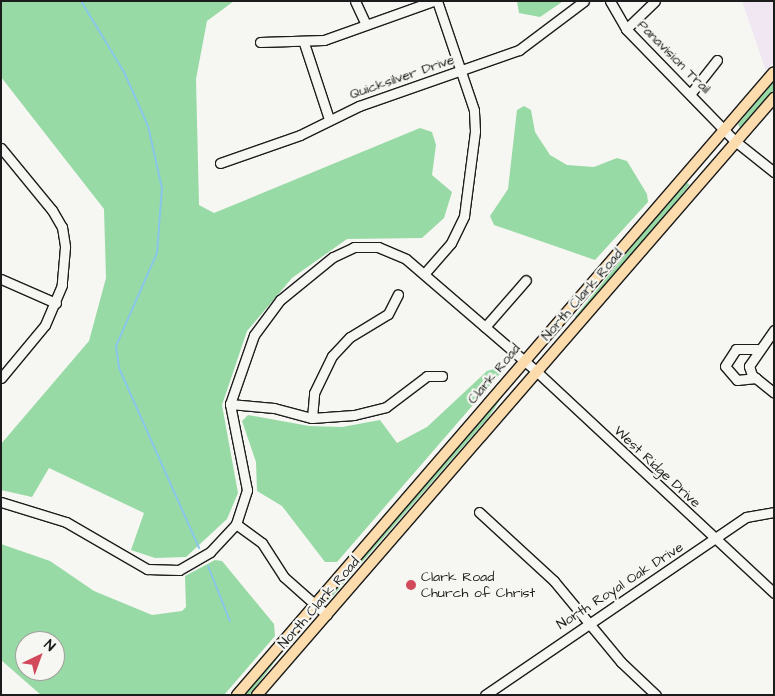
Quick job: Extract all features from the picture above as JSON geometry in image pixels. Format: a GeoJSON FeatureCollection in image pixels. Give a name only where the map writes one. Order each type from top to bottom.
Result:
{"type":"FeatureCollection","features":[{"type":"Feature","properties":{"kind":"main road","name":"Clark Road"},"geometry":{"type":"LineString","coordinates":[[237,695],[774,72]]}},
{"type":"Feature","properties":{"kind":"main road","name":"North Clark Road"},"geometry":{"type":"LineString","coordinates":[[257,695],[536,370],[774,98]]}},
{"type":"Feature","properties":{"kind":"street"},"geometry":{"type":"LineString","coordinates":[[355,1],[366,25]]}},
{"type":"Feature","properties":{"kind":"street"},"geometry":{"type":"LineString","coordinates":[[260,42],[304,43],[366,25],[433,1]]}},
{"type":"Feature","properties":{"kind":"street"},"geometry":{"type":"LineString","coordinates":[[424,274],[451,243],[464,216],[475,131],[474,110],[437,1]]}},
{"type":"Feature","properties":{"kind":"street","name":"Quicksilver Drive"},"geometry":{"type":"LineString","coordinates":[[220,163],[300,135],[329,119],[529,45],[584,1]]}},
{"type":"Feature","properties":{"kind":"street","name":"Panavision Trail"},"geometry":{"type":"LineString","coordinates":[[610,1],[626,29],[691,93],[735,141],[774,172]]}},
{"type":"Feature","properties":{"kind":"street"},"geometry":{"type":"LineString","coordinates":[[626,29],[655,1]]}},
{"type":"Feature","properties":{"kind":"street"},"geometry":{"type":"LineString","coordinates":[[304,43],[329,119]]}},
{"type":"Feature","properties":{"kind":"street"},"geometry":{"type":"LineString","coordinates":[[691,93],[717,60]]}},
{"type":"Feature","properties":{"kind":"street"},"geometry":{"type":"LineString","coordinates":[[1,148],[62,227],[63,276],[56,303],[34,342],[1,378]]}},
{"type":"Feature","properties":{"kind":"street","name":"West Ridge Drive"},"geometry":{"type":"LineString","coordinates":[[230,404],[243,358],[261,324],[292,288],[333,256],[354,247],[378,247],[406,259],[536,370],[774,592]]}},
{"type":"Feature","properties":{"kind":"street"},"geometry":{"type":"LineString","coordinates":[[1,279],[56,303]]}},
{"type":"Feature","properties":{"kind":"street"},"geometry":{"type":"LineString","coordinates":[[485,327],[526,280]]}},
{"type":"Feature","properties":{"kind":"street"},"geometry":{"type":"LineString","coordinates":[[312,418],[314,393],[332,356],[350,337],[388,314],[398,294]]}},
{"type":"Feature","properties":{"kind":"street"},"geometry":{"type":"LineString","coordinates":[[774,330],[757,349],[749,366],[756,378],[774,393]]}},
{"type":"Feature","properties":{"kind":"street"},"geometry":{"type":"LineString","coordinates":[[756,378],[737,380],[725,366],[736,349],[757,349]]}},
{"type":"Feature","properties":{"kind":"street"},"geometry":{"type":"LineString","coordinates":[[1,502],[66,522],[136,564],[157,571],[190,565],[219,544],[236,524],[247,490],[246,472],[230,419],[230,404],[274,408],[312,418],[372,412],[397,401],[427,376],[442,376]]}},
{"type":"Feature","properties":{"kind":"street"},"geometry":{"type":"LineString","coordinates":[[479,512],[554,581],[587,623],[656,695]]}},
{"type":"Feature","properties":{"kind":"street","name":"North Royal Oak Drive"},"geometry":{"type":"LineString","coordinates":[[485,695],[587,623],[716,539],[746,517],[774,512]]}},
{"type":"Feature","properties":{"kind":"street"},"geometry":{"type":"LineString","coordinates":[[236,524],[262,543],[284,577],[327,615]]}},
{"type":"Feature","properties":{"kind":"shaded area"},"geometry":{"type":"Polygon","coordinates":[[[742,1],[774,1],[774,62],[766,71],[742,1]]]}},
{"type":"Feature","properties":{"kind":"green space"},"geometry":{"type":"Polygon","coordinates":[[[1,1],[234,1],[207,21],[196,79],[199,205],[214,213],[420,128],[432,132],[436,145],[432,175],[452,192],[444,218],[422,238],[347,239],[292,278],[247,331],[222,405],[238,493],[227,519],[186,557],[155,558],[131,550],[144,513],[49,468],[32,497],[1,490],[1,444],[89,341],[106,278],[104,209],[1,77],[1,1]]]}},
{"type":"Feature","properties":{"kind":"green space"},"geometry":{"type":"Polygon","coordinates":[[[517,1],[562,2],[540,17],[519,13],[517,1]]]}},
{"type":"Feature","properties":{"kind":"green space"},"geometry":{"type":"Polygon","coordinates":[[[774,80],[774,90],[740,128],[738,124],[774,80]]]}},
{"type":"Feature","properties":{"kind":"green space"},"geometry":{"type":"Polygon","coordinates":[[[524,106],[531,110],[535,132],[550,155],[567,165],[594,167],[617,158],[627,161],[647,194],[648,202],[595,260],[494,225],[490,216],[508,189],[517,110],[524,106]]]}},
{"type":"Feature","properties":{"kind":"green space"},"geometry":{"type":"Polygon","coordinates":[[[685,181],[690,185],[580,321],[575,317],[685,181]]]}},
{"type":"Feature","properties":{"kind":"green space"},"geometry":{"type":"Polygon","coordinates":[[[500,367],[505,368],[337,562],[325,562],[282,506],[257,491],[256,462],[242,421],[248,415],[309,426],[342,427],[380,420],[397,443],[427,427],[487,371],[500,367]]]}},
{"type":"Feature","properties":{"kind":"green space"},"geometry":{"type":"Polygon","coordinates":[[[499,395],[502,397],[488,418],[329,600],[326,597],[499,395]]]}},
{"type":"Feature","properties":{"kind":"green space"},"geometry":{"type":"Polygon","coordinates":[[[1,544],[50,561],[94,591],[152,615],[182,611],[186,607],[185,576],[215,560],[222,561],[274,624],[275,636],[224,695],[41,695],[25,681],[65,681],[65,631],[15,631],[15,672],[1,660],[1,544]]]}},
{"type":"Feature","properties":{"kind":"green space"},"geometry":{"type":"Polygon","coordinates":[[[308,617],[250,695],[241,695],[308,617]]]}},
{"type":"Feature","properties":{"kind":"waterway"},"geometry":{"type":"LineString","coordinates":[[81,1],[124,72],[148,126],[162,188],[157,253],[116,346],[119,368],[199,548]]}},
{"type":"Feature","properties":{"kind":"waterway"},"geometry":{"type":"LineString","coordinates":[[208,566],[230,621]]}},
{"type":"Feature","properties":{"kind":"place","name":"Clark Road Church of Christ"},"geometry":{"type":"Point","coordinates":[411,585]}}]}
